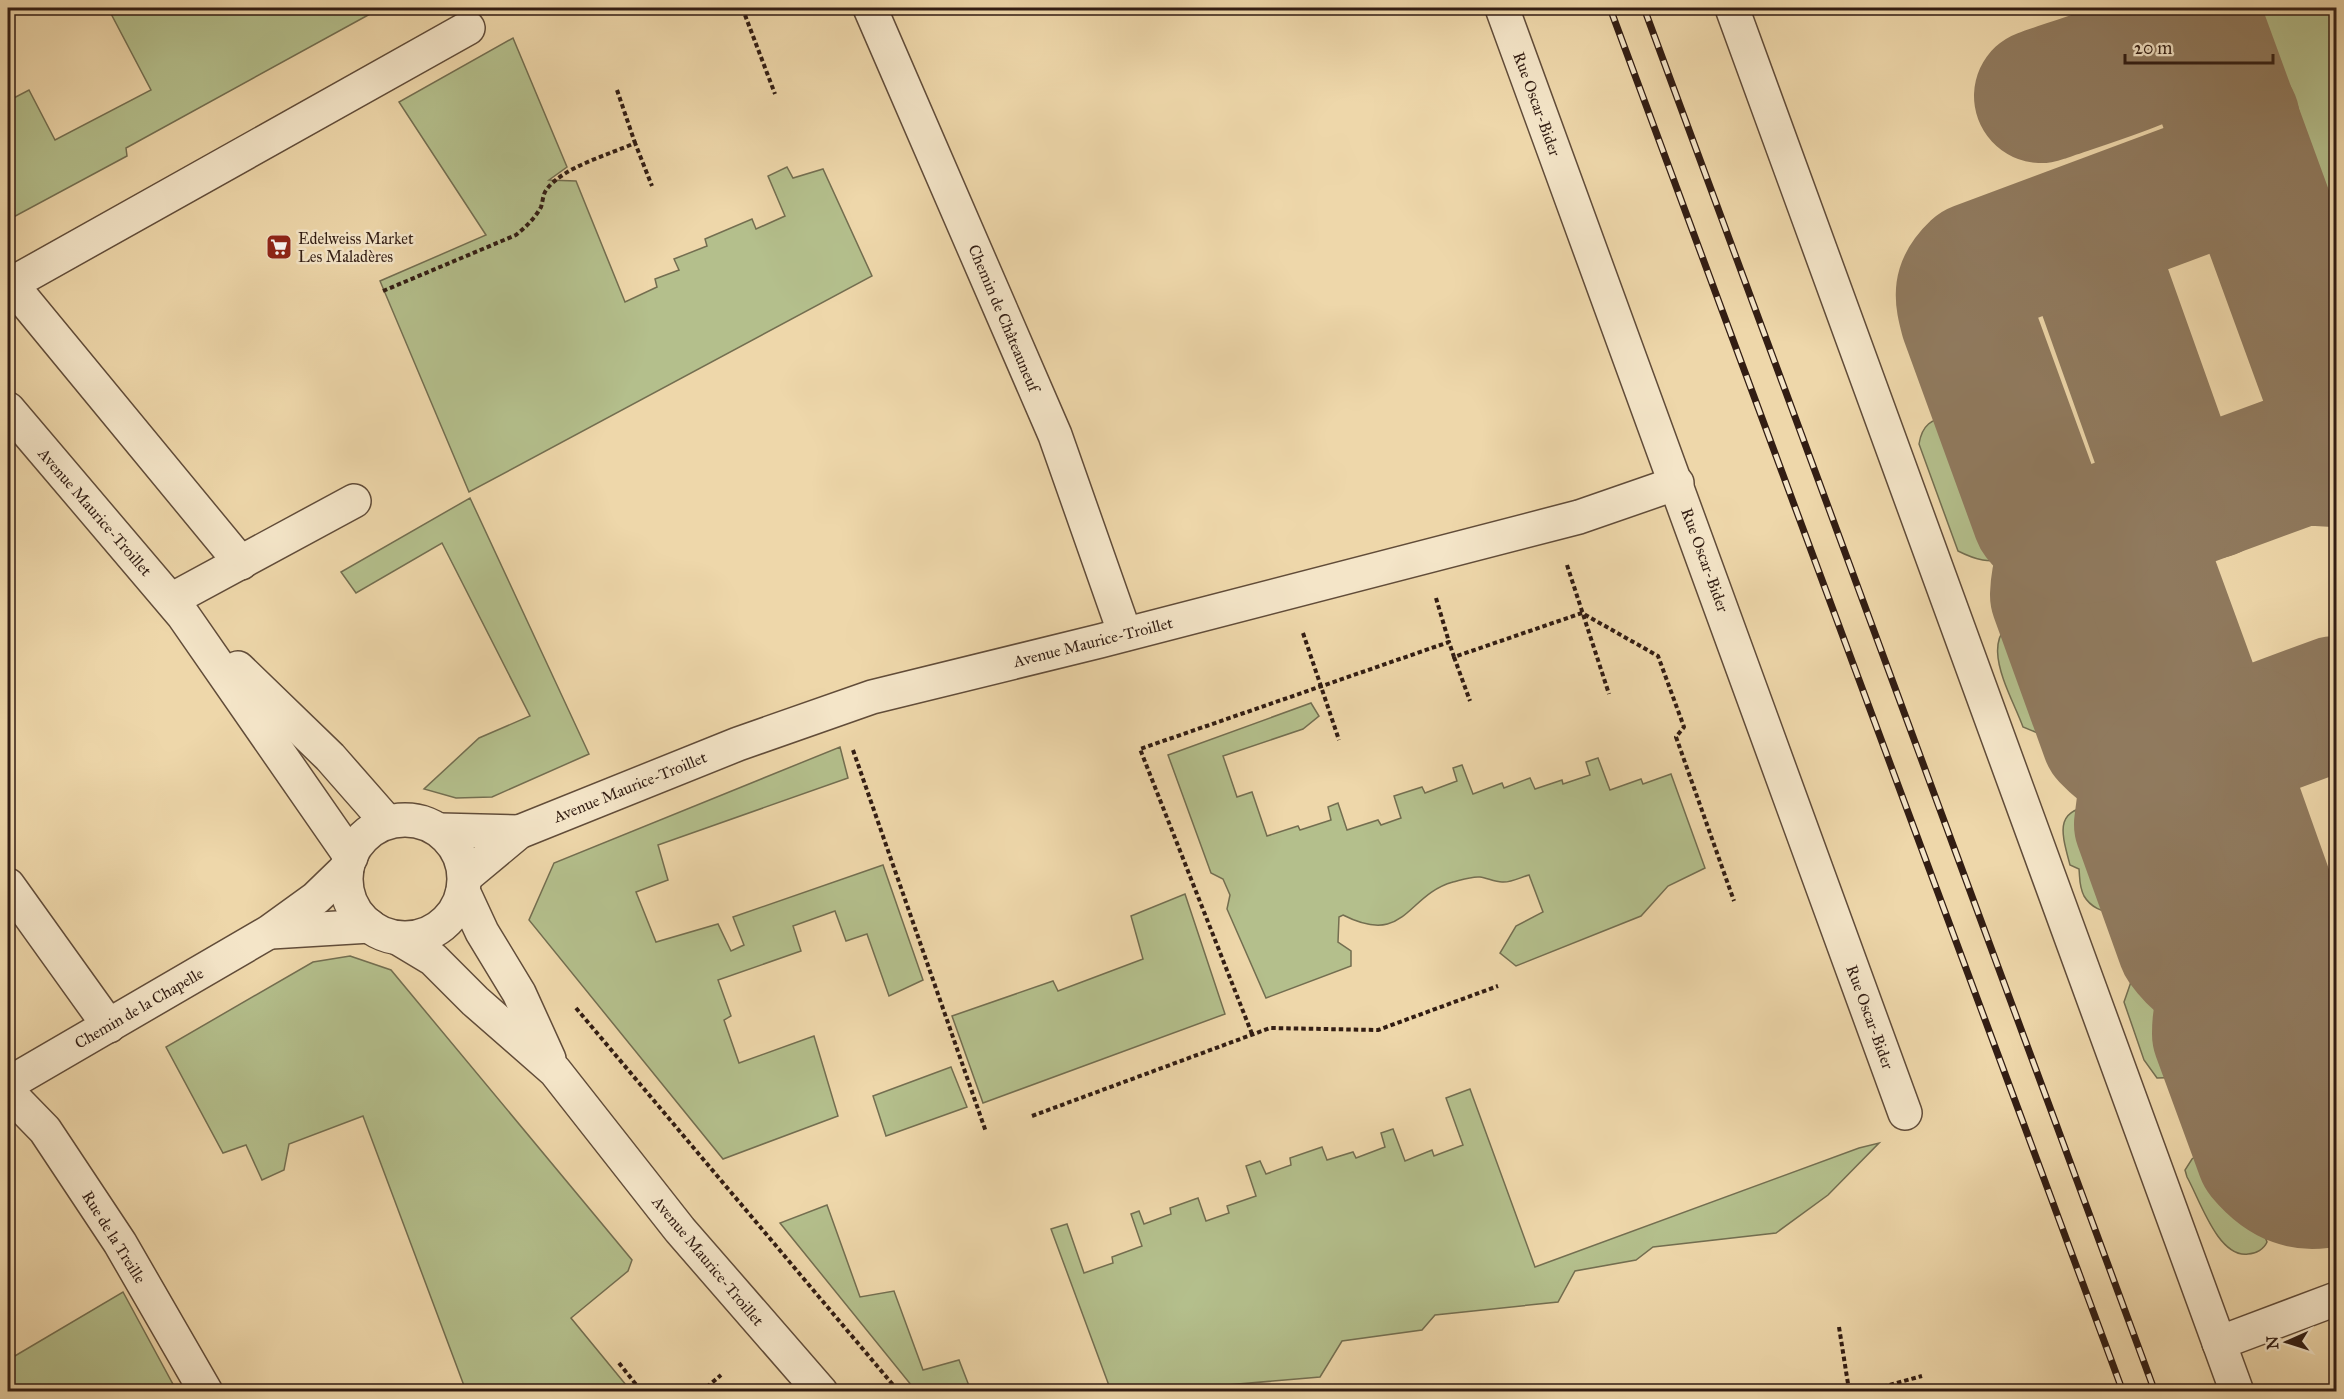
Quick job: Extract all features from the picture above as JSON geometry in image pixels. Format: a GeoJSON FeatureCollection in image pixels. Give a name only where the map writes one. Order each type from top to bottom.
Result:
{"type":"FeatureCollection","features":[{"type":"Feature","properties":{"kind":"street","name":"Chemin de Châteauneuf"},"geometry":{"type":"LineString","coordinates":[[870,8],[1054,435],[1125,634]]}},
{"type":"Feature","properties":{"kind":"street","name":"Rue Oscar-Bider"},"geometry":{"type":"LineString","coordinates":[[1502,8],[1905,1113]]}},
{"type":"Feature","properties":{"kind":"street"},"geometry":{"type":"LineString","coordinates":[[1732,8],[2237,1392]]}},
{"type":"Feature","properties":{"kind":"street"},"geometry":{"type":"LineString","coordinates":[[241,563],[10,284],[468,28]]}},
{"type":"Feature","properties":{"kind":"street","name":"Avenue Maurice-Troillet"},"geometry":{"type":"LineString","coordinates":[[8,409],[177,607],[330,757],[387,822]]}},
{"type":"Feature","properties":{"kind":"street","name":"Avenue Maurice-Troillet"},"geometry":{"type":"LineString","coordinates":[[555,1071],[519,993],[482,932],[464,884],[519,832],[738,744],[872,697],[1579,517],[1677,483]]}},
{"type":"Feature","properties":{"kind":"street"},"geometry":{"type":"LineString","coordinates":[[177,607],[241,563],[354,501]]}},
{"type":"Feature","properties":{"kind":"street","name":"Avenue Maurice-Troillet"},"geometry":{"type":"LineString","coordinates":[[177,607],[349,863]]}},
{"type":"Feature","properties":{"kind":"street"},"geometry":{"type":"LineString","coordinates":[[414,820],[440,830],[458,851],[464,884],[459,905],[441,926],[413,938],[384,932],[359,916],[348,893],[349,863],[364,836],[387,822],[414,820]]}},
{"type":"Feature","properties":{"kind":"street","name":"Avenue Maurice-Troillet"},"geometry":{"type":"LineString","coordinates":[[440,830],[519,832]]}},
{"type":"Feature","properties":{"kind":"street","name":"Chemin de la Chapelle"},"geometry":{"type":"LineString","coordinates":[[8,1084],[269,932],[316,898],[349,863]]}},
{"type":"Feature","properties":{"kind":"street"},"geometry":{"type":"LineString","coordinates":[[8,885],[109,1026]]}},
{"type":"Feature","properties":{"kind":"street","name":"Chemin de la Chapelle"},"geometry":{"type":"LineString","coordinates":[[269,932],[384,932]]}},
{"type":"Feature","properties":{"kind":"street","name":"Avenue Maurice-Troillet"},"geometry":{"type":"LineString","coordinates":[[384,932],[433,959],[475,1001],[555,1071],[680,1230],[821,1392]]}},
{"type":"Feature","properties":{"kind":"street","name":"Rue de la Treille"},"geometry":{"type":"LineString","coordinates":[[8,1092],[45,1130],[120,1243],[206,1392]]}},
{"type":"Feature","properties":{"kind":"street"},"geometry":{"type":"LineString","coordinates":[[2219,1343],[2337,1299]]}},
{"type":"Feature","properties":{"kind":"path"},"geometry":{"type":"LineString","coordinates":[[746,15],[775,94]]}},
{"type":"Feature","properties":{"kind":"path"},"geometry":{"type":"LineString","coordinates":[[617,90],[652,186]]}},
{"type":"Feature","properties":{"kind":"path"},"geometry":{"type":"LineString","coordinates":[[383,291],[516,236],[528,226],[541,207],[546,189],[556,181],[572,169],[635,143]]}},
{"type":"Feature","properties":{"kind":"path"},"geometry":{"type":"LineString","coordinates":[[1565,558],[1609,694]]}},
{"type":"Feature","properties":{"kind":"path"},"geometry":{"type":"LineString","coordinates":[[1436,598],[1470,701]]}},
{"type":"Feature","properties":{"kind":"path"},"geometry":{"type":"LineString","coordinates":[[1454,657],[1582,613],[1658,656],[1684,727],[1676,737],[1734,901]]}},
{"type":"Feature","properties":{"kind":"path"},"geometry":{"type":"LineString","coordinates":[[1303,632],[1339,741]]}},
{"type":"Feature","properties":{"kind":"path"},"geometry":{"type":"LineString","coordinates":[[1252,1034],[1140,749],[1449,642]]}},
{"type":"Feature","properties":{"kind":"path"},"geometry":{"type":"LineString","coordinates":[[850,743],[986,1132]]}},
{"type":"Feature","properties":{"kind":"path"},"geometry":{"type":"LineString","coordinates":[[1032,1116],[1270,1028],[1378,1030],[1498,986]]}},
{"type":"Feature","properties":{"kind":"path"},"geometry":{"type":"LineString","coordinates":[[569,1000],[899,1392]]}},
{"type":"Feature","properties":{"kind":"path"},"geometry":{"type":"LineString","coordinates":[[1839,1327],[1849,1390],[1878,1390],[1922,1376]]}},
{"type":"Feature","properties":{"kind":"path"},"geometry":{"type":"LineString","coordinates":[[620,1363],[642,1392]]}},
{"type":"Feature","properties":{"kind":"path"},"geometry":{"type":"LineString","coordinates":[[701,1392],[721,1375]]}},
{"type":"Feature","properties":{"kind":"green space"},"geometry":{"type":"Polygon","coordinates":[[[108,8],[315,8],[317,11],[325,8],[381,8],[126,148],[127,156],[8,220],[8,101],[29,90],[55,140],[151,90],[108,8]]]}},
{"type":"Feature","properties":{"kind":"green space"},"geometry":{"type":"Polygon","coordinates":[[[2234,8],[2336,8],[2336,285],[2234,8]]]}},
{"type":"Feature","properties":{"kind":"green space"},"geometry":{"type":"Polygon","coordinates":[[[513,38],[567,167],[549,180],[576,181],[625,302],[657,287],[655,279],[679,270],[674,259],[707,246],[705,239],[752,219],[756,229],[785,216],[768,176],[787,167],[793,178],[823,169],[872,276],[469,492],[380,281],[486,235],[399,102],[513,38]]]}},
{"type":"Feature","properties":{"kind":"green space"},"geometry":{"type":"Polygon","coordinates":[[[1950,416],[1968,419],[2014,546],[2009,557],[1996,561],[1983,560],[1958,551],[1919,444],[1922,432],[1928,424],[1950,416]]]}},
{"type":"Feature","properties":{"kind":"green space"},"geometry":{"type":"Polygon","coordinates":[[[470,498],[589,754],[492,797],[456,798],[424,789],[479,738],[530,716],[442,543],[356,593],[341,572],[470,498]]]}},
{"type":"Feature","properties":{"kind":"green space"},"geometry":{"type":"Polygon","coordinates":[[[2030,614],[2039,615],[2074,712],[2069,724],[2045,736],[2023,727],[2003,679],[1999,662],[1998,647],[2002,633],[2012,622],[2030,614]]]}},
{"type":"Feature","properties":{"kind":"green space"},"geometry":{"type":"Polygon","coordinates":[[[1311,703],[1319,716],[1303,729],[1223,756],[1237,797],[1252,792],[1267,836],[1298,826],[1300,830],[1331,820],[1328,807],[1338,803],[1347,830],[1378,820],[1381,825],[1401,818],[1394,796],[1422,787],[1425,793],[1457,781],[1453,768],[1462,765],[1473,794],[1502,783],[1504,788],[1530,778],[1535,789],[1562,780],[1563,784],[1590,775],[1586,762],[1598,758],[1610,790],[1641,779],[1643,784],[1671,774],[1705,868],[1668,886],[1641,916],[1516,966],[1500,953],[1516,926],[1543,912],[1529,875],[1505,882],[1477,877],[1466,878],[1437,888],[1393,922],[1380,925],[1364,923],[1343,915],[1339,917],[1338,942],[1351,951],[1351,966],[1266,998],[1227,909],[1230,895],[1223,879],[1211,873],[1168,755],[1311,703]]]}},
{"type":"Feature","properties":{"kind":"green space"},"geometry":{"type":"Polygon","coordinates":[[[840,747],[848,778],[658,845],[668,880],[636,892],[656,942],[718,924],[731,951],[744,945],[733,917],[883,865],[923,980],[889,996],[867,934],[846,941],[835,911],[793,926],[801,951],[718,980],[731,1016],[724,1020],[739,1063],[814,1036],[838,1116],[723,1159],[529,920],[554,863],[840,747]]]}},
{"type":"Feature","properties":{"kind":"green space"},"geometry":{"type":"Polygon","coordinates":[[[2099,805],[2109,809],[2141,895],[2136,903],[2122,911],[2105,911],[2097,908],[2084,896],[2079,869],[2070,865],[2064,842],[2064,823],[2067,816],[2084,807],[2099,805]]]}},
{"type":"Feature","properties":{"kind":"green space"},"geometry":{"type":"Polygon","coordinates":[[[1185,894],[1225,1014],[983,1103],[952,1016],[1053,981],[1058,991],[1143,959],[1131,916],[1185,894]]]}},
{"type":"Feature","properties":{"kind":"green space"},"geometry":{"type":"Polygon","coordinates":[[[350,956],[391,970],[632,1260],[628,1271],[571,1318],[631,1391],[466,1391],[363,1116],[289,1144],[284,1170],[262,1180],[246,1145],[223,1153],[166,1047],[313,962],[350,956]]]}},
{"type":"Feature","properties":{"kind":"green space"},"geometry":{"type":"Polygon","coordinates":[[[2153,965],[2168,969],[2199,1057],[2192,1069],[2177,1077],[2157,1078],[2144,1060],[2124,1002],[2132,979],[2153,965]]]}},
{"type":"Feature","properties":{"kind":"green space"},"geometry":{"type":"Polygon","coordinates":[[[951,1067],[967,1107],[886,1136],[873,1096],[951,1067]]]}},
{"type":"Feature","properties":{"kind":"green space"},"geometry":{"type":"Polygon","coordinates":[[[1470,1089],[1535,1267],[1859,1148],[1879,1143],[1828,1195],[1776,1233],[1653,1247],[1636,1260],[1575,1271],[1558,1302],[1435,1315],[1422,1330],[1342,1341],[1320,1377],[1192,1388],[1189,1391],[1111,1391],[1051,1229],[1067,1224],[1084,1273],[1113,1263],[1112,1257],[1142,1246],[1131,1214],[1139,1211],[1144,1224],[1171,1214],[1170,1208],[1198,1198],[1206,1221],[1229,1213],[1227,1206],[1256,1196],[1246,1166],[1260,1161],[1266,1174],[1291,1165],[1290,1158],[1322,1147],[1327,1160],[1353,1152],[1356,1158],[1385,1147],[1381,1133],[1393,1129],[1405,1161],[1432,1150],[1434,1156],[1463,1145],[1446,1098],[1470,1089]]]}},
{"type":"Feature","properties":{"kind":"green space"},"geometry":{"type":"Polygon","coordinates":[[[2203,1151],[2229,1152],[2237,1160],[2267,1242],[2259,1251],[2251,1254],[2237,1253],[2228,1247],[2211,1226],[2185,1170],[2192,1159],[2203,1151]]]}},
{"type":"Feature","properties":{"kind":"green space"},"geometry":{"type":"Polygon","coordinates":[[[827,1205],[860,1297],[894,1291],[923,1370],[959,1360],[971,1391],[916,1391],[780,1223],[827,1205]]]}},
{"type":"Feature","properties":{"kind":"green space"},"geometry":{"type":"Polygon","coordinates":[[[123,1292],[175,1388],[170,1391],[8,1391],[8,1360],[123,1292]]]}},
{"type":"Feature","properties":{"kind":"taxiway"},"geometry":{"type":"LineString","coordinates":[[2041,96],[2132,64],[2165,49],[2180,34],[2188,8]]}},
{"type":"Feature","properties":{"kind":"taxiway"},"geometry":{"type":"LineString","coordinates":[[2191,8],[2336,405]]}},
{"type":"Feature","properties":{"kind":"taxiway"},"geometry":{"type":"LineString","coordinates":[[2090,536],[2062,534],[2055,531],[2039,516],[1967,318],[1963,297],[1964,286],[1977,269],[2205,184],[2218,170],[2226,155],[2233,120]]}},
{"type":"Feature","properties":{"kind":"taxiway"},"geometry":{"type":"LineString","coordinates":[[2103,223],[2095,241],[2093,258],[2165,460],[2184,481],[2196,488],[2211,492]]}},
{"type":"Feature","properties":{"kind":"taxiway"},"geometry":{"type":"LineString","coordinates":[[2336,460],[2302,458],[2090,536],[2075,547],[2065,561],[2059,576],[2057,595],[2108,736],[2127,753],[2141,760],[2166,766],[2336,703]]}},
{"type":"Feature","properties":{"kind":"taxiway"},"geometry":{"type":"LineString","coordinates":[[2175,504],[2153,530],[2145,563],[2198,708],[2216,724],[2251,734]]}},
{"type":"Feature","properties":{"kind":"taxiway"},"geometry":{"type":"LineString","coordinates":[[2251,734],[2235,755],[2229,788],[2273,912],[2295,932],[2330,942],[2309,972],[2307,997],[2310,1012],[2336,1079]]}},
{"type":"Feature","properties":{"kind":"taxiway"},"geometry":{"type":"LineString","coordinates":[[2166,766],[2145,793],[2141,824],[2184,944],[2195,957],[2216,970],[2239,972],[2265,966],[2336,940]]}},
{"type":"Feature","properties":{"kind":"taxiway"},"geometry":{"type":"LineString","coordinates":[[2246,973],[2225,1000],[2220,1015],[2219,1034],[2263,1154],[2278,1169],[2295,1179],[2314,1182],[2336,1177]]}},
{"type":"Feature","properties":{"kind":"railway"},"geometry":{"type":"LineString","coordinates":[[1610,8],[2123,1392]]}},
{"type":"Feature","properties":{"kind":"railway"},"geometry":{"type":"LineString","coordinates":[[1644,8],[2155,1392]]}},
{"type":"Feature","properties":{"kind":"place","name":"Edelweiss Market Les Maladères"},"geometry":{"type":"Point","coordinates":[279,247]}}]}
